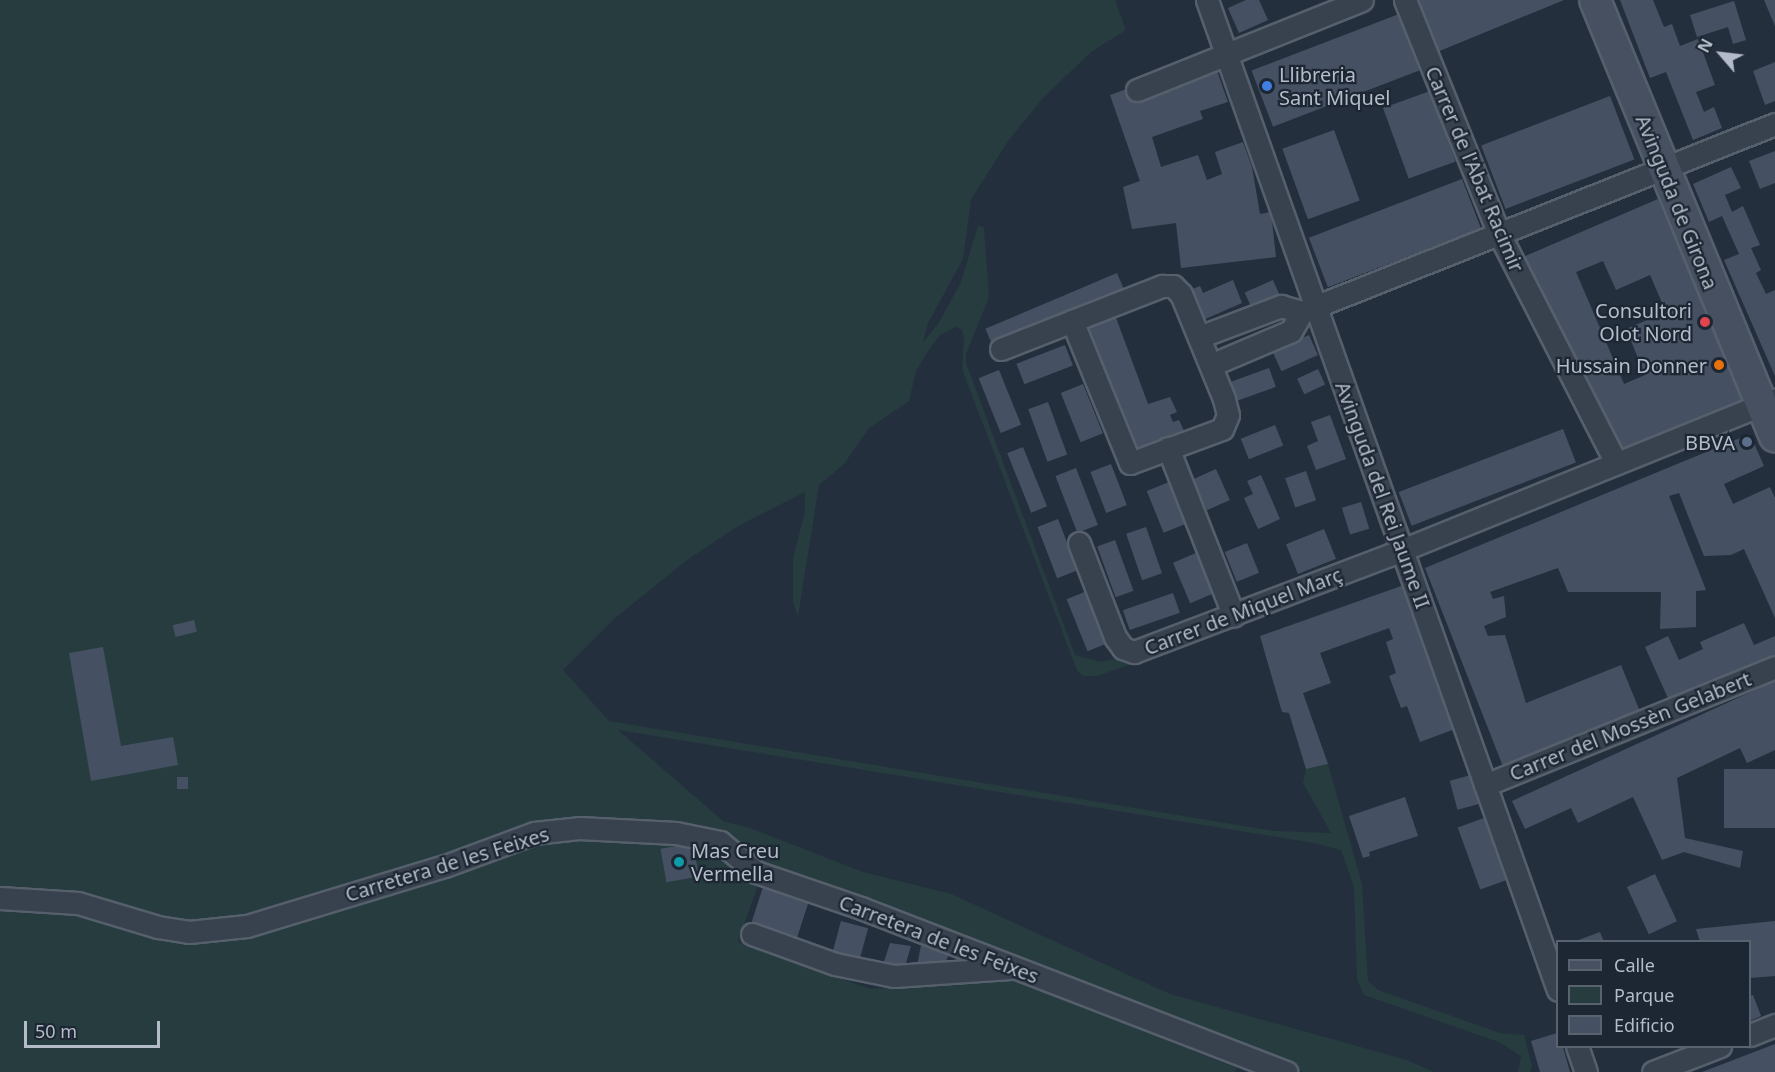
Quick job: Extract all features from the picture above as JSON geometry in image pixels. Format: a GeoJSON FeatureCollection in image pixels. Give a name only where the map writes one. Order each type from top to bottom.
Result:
{"type":"FeatureCollection","features":[{"type":"Feature","properties":{"kind":"main road","name":"Avinguda de Girona"},"geometry":{"type":"LineString","coordinates":[[1595,0],[1664,168],[1769,402],[1775,436]]}},
{"type":"Feature","properties":{"kind":"street","name":"Avinguda del Rei Jaume II"},"geometry":{"type":"LineString","coordinates":[[1207,0],[1309,309],[1403,550],[1556,987]]}},
{"type":"Feature","properties":{"kind":"street"},"geometry":{"type":"LineString","coordinates":[[1137,90],[1362,0]]}},
{"type":"Feature","properties":{"kind":"street","name":"Carrer de l'Abat Racimir"},"geometry":{"type":"LineString","coordinates":[[1405,0],[1499,234],[1616,463]]}},
{"type":"Feature","properties":{"kind":"street"},"geometry":{"type":"LineString","coordinates":[[1211,365],[1290,331],[1309,309],[1775,124]]}},
{"type":"Feature","properties":{"kind":"street"},"geometry":{"type":"LineString","coordinates":[[1001,349],[1072,321],[1162,286],[1173,286],[1181,294],[1227,407],[1226,421],[1222,429],[1168,448],[1135,463],[1126,460],[1072,321]]}},
{"type":"Feature","properties":{"kind":"street"},"geometry":{"type":"LineString","coordinates":[[1199,337],[1281,306],[1309,309]]}},
{"type":"Feature","properties":{"kind":"street","name":"Carrer de Miquel Març"},"geometry":{"type":"LineString","coordinates":[[1079,543],[1122,648],[1134,652],[1403,550],[1769,402]]}},
{"type":"Feature","properties":{"kind":"street"},"geometry":{"type":"LineString","coordinates":[[1168,448],[1234,616]]}},
{"type":"Feature","properties":{"kind":"street","name":"Carrer del Mossèn Gelabert"},"geometry":{"type":"LineString","coordinates":[[1485,785],[1775,667]]}},
{"type":"Feature","properties":{"kind":"street","name":"Carretera de les Feixes"},"geometry":{"type":"LineString","coordinates":[[0,898],[78,903],[174,931],[247,926],[445,866],[534,833],[579,828],[622,829],[711,838],[726,845],[756,872],[1014,967],[1286,1072]]}},
{"type":"Feature","properties":{"kind":"street"},"geometry":{"type":"LineString","coordinates":[[752,934],[836,964],[894,976],[1003,970],[1014,967]]}},
{"type":"Feature","properties":{"kind":"street"},"geometry":{"type":"LineString","coordinates":[[1751,1034],[1775,1025]]}},
{"type":"Feature","properties":{"kind":"street"},"geometry":{"type":"LineString","coordinates":[[1577,1048],[1586,1072]]}},
{"type":"Feature","properties":{"kind":"street"},"geometry":{"type":"LineString","coordinates":[[1653,1072],[1717,1048]]}},
{"type":"Feature","properties":{"kind":"green space"},"geometry":{"type":"Polygon","coordinates":[[[0,0],[1115,0],[1126,30],[1091,52],[1044,97],[1008,141],[971,200],[963,259],[928,323],[923,342],[938,324],[961,282],[978,226],[984,227],[989,297],[966,354],[966,363],[1075,655],[1101,662],[1220,633],[1097,676],[1083,676],[1077,670],[962,369],[964,338],[962,330],[956,327],[940,335],[928,351],[916,371],[909,401],[869,428],[844,464],[819,485],[798,616],[793,602],[793,558],[805,512],[805,492],[738,526],[687,560],[614,619],[563,670],[609,721],[1274,831],[1331,833],[1303,783],[1306,769],[1328,764],[1362,884],[1368,981],[1378,990],[1500,1033],[1524,1035],[1532,1066],[1530,1072],[1518,1072],[1521,1056],[1499,1042],[1364,995],[1357,980],[1354,887],[1341,850],[1314,843],[618,730],[723,821],[750,828],[863,872],[951,894],[1170,994],[1407,1060],[1434,1072],[1303,1072],[763,871],[738,942],[870,989],[1008,978],[1237,1068],[1235,1072],[0,1072],[0,0]]]}},
{"type":"Feature","properties":{"kind":"building"},"geometry":{"type":"Polygon","coordinates":[[[1246,0],[1259,0],[1268,20],[1239,33],[1228,8],[1246,0]]]}},
{"type":"Feature","properties":{"kind":"building"},"geometry":{"type":"Polygon","coordinates":[[[1419,0],[1564,0],[1437,52],[1419,0]]]}},
{"type":"Feature","properties":{"kind":"building"},"geometry":{"type":"Polygon","coordinates":[[[1620,0],[1653,0],[1664,27],[1672,24],[1680,46],[1698,39],[1715,85],[1696,92],[1704,112],[1714,107],[1722,128],[1693,140],[1666,72],[1650,78],[1620,0]]]}},
{"type":"Feature","properties":{"kind":"building"},"geometry":{"type":"Polygon","coordinates":[[[1764,0],[1775,0],[1775,26],[1764,0]]]}},
{"type":"Feature","properties":{"kind":"building"},"geometry":{"type":"Polygon","coordinates":[[[1734,1],[1746,40],[1733,44],[1728,27],[1697,37],[1690,15],[1734,1]]]}},
{"type":"Feature","properties":{"kind":"building"},"geometry":{"type":"Polygon","coordinates":[[[1399,14],[1421,70],[1273,127],[1251,71],[1399,14]]]}},
{"type":"Feature","properties":{"kind":"building"},"geometry":{"type":"Polygon","coordinates":[[[1775,62],[1775,101],[1765,105],[1753,71],[1775,62]]]}},
{"type":"Feature","properties":{"kind":"building"},"geometry":{"type":"Polygon","coordinates":[[[1217,71],[1228,102],[1200,111],[1203,119],[1152,137],[1161,167],[1198,155],[1207,180],[1222,174],[1215,152],[1243,142],[1252,167],[1260,214],[1271,212],[1276,257],[1181,268],[1176,223],[1132,229],[1123,187],[1140,181],[1110,95],[1135,86],[1138,99],[1217,71]]]}},
{"type":"Feature","properties":{"kind":"building"},"geometry":{"type":"Polygon","coordinates":[[[1430,91],[1456,161],[1409,179],[1383,108],[1430,91]]]}},
{"type":"Feature","properties":{"kind":"building"},"geometry":{"type":"Polygon","coordinates":[[[1610,96],[1634,159],[1506,209],[1481,145],[1610,96]]]}},
{"type":"Feature","properties":{"kind":"building"},"geometry":{"type":"Polygon","coordinates":[[[1334,130],[1360,200],[1308,219],[1282,149],[1334,130]]]}},
{"type":"Feature","properties":{"kind":"building"},"geometry":{"type":"Polygon","coordinates":[[[1775,151],[1775,183],[1760,189],[1749,161],[1775,151]]]}},
{"type":"Feature","properties":{"kind":"building"},"geometry":{"type":"Polygon","coordinates":[[[1731,167],[1741,188],[1725,195],[1732,212],[1743,206],[1760,245],[1751,248],[1761,270],[1756,273],[1766,294],[1775,290],[1775,376],[1724,260],[1739,254],[1722,216],[1709,222],[1693,184],[1731,167]]]}},
{"type":"Feature","properties":{"kind":"building"},"geometry":{"type":"Polygon","coordinates":[[[1462,179],[1481,228],[1328,287],[1309,238],[1462,179]]]}},
{"type":"Feature","properties":{"kind":"building"},"geometry":{"type":"Polygon","coordinates":[[[1658,199],[1744,402],[1610,460],[1523,257],[1658,199]],[[1603,261],[1576,272],[1624,384],[1645,375],[1626,329],[1666,312],[1650,275],[1616,290],[1603,261]]]}},
{"type":"Feature","properties":{"kind":"building"},"geometry":{"type":"Polygon","coordinates":[[[1117,273],[1125,292],[994,348],[985,329],[1117,273]]]}},
{"type":"Feature","properties":{"kind":"building"},"geometry":{"type":"Polygon","coordinates":[[[1233,280],[1242,303],[1203,320],[1190,290],[1200,286],[1203,293],[1233,280]]]}},
{"type":"Feature","properties":{"kind":"building"},"geometry":{"type":"Polygon","coordinates":[[[1273,280],[1281,298],[1253,311],[1245,293],[1273,280]]]}},
{"type":"Feature","properties":{"kind":"building"},"geometry":{"type":"Polygon","coordinates":[[[1115,315],[1148,404],[1170,397],[1177,412],[1170,415],[1173,422],[1179,420],[1185,433],[1134,455],[1083,328],[1115,315]]]}},
{"type":"Feature","properties":{"kind":"building"},"geometry":{"type":"Polygon","coordinates":[[[1309,335],[1318,355],[1281,371],[1272,351],[1309,335]]]}},
{"type":"Feature","properties":{"kind":"building"},"geometry":{"type":"Polygon","coordinates":[[[1065,345],[1073,366],[1024,384],[1016,364],[1065,345]]]}},
{"type":"Feature","properties":{"kind":"building"},"geometry":{"type":"Polygon","coordinates":[[[1269,368],[1276,387],[1234,402],[1228,383],[1269,368]]]}},
{"type":"Feature","properties":{"kind":"building"},"geometry":{"type":"Polygon","coordinates":[[[1318,369],[1325,384],[1304,394],[1297,379],[1318,369]]]}},
{"type":"Feature","properties":{"kind":"building"},"geometry":{"type":"Polygon","coordinates":[[[999,370],[1021,425],[1001,433],[979,378],[999,370]]]}},
{"type":"Feature","properties":{"kind":"building"},"geometry":{"type":"Polygon","coordinates":[[[1083,384],[1103,433],[1081,442],[1061,393],[1083,384]]]}},
{"type":"Feature","properties":{"kind":"building"},"geometry":{"type":"Polygon","coordinates":[[[1048,402],[1067,455],[1047,462],[1028,409],[1048,402]]]}},
{"type":"Feature","properties":{"kind":"building"},"geometry":{"type":"Polygon","coordinates":[[[1330,415],[1346,459],[1316,470],[1307,446],[1318,441],[1311,422],[1330,415]]]}},
{"type":"Feature","properties":{"kind":"building"},"geometry":{"type":"Polygon","coordinates":[[[1275,425],[1283,445],[1249,459],[1241,439],[1275,425]]]}},
{"type":"Feature","properties":{"kind":"building"},"geometry":{"type":"Polygon","coordinates":[[[1563,429],[1576,463],[1412,526],[1399,492],[1563,429]]]}},
{"type":"Feature","properties":{"kind":"building"},"geometry":{"type":"Polygon","coordinates":[[[1750,434],[1764,466],[1724,484],[1733,504],[1770,487],[1775,498],[1775,618],[1744,549],[1731,555],[1704,556],[1679,493],[1669,496],[1706,590],[1696,591],[1696,627],[1660,629],[1661,592],[1568,592],[1558,568],[1490,592],[1493,599],[1504,596],[1506,617],[1484,626],[1488,636],[1505,635],[1526,703],[1621,665],[1641,714],[1504,769],[1425,568],[1750,434]]]}},
{"type":"Feature","properties":{"kind":"building"},"geometry":{"type":"Polygon","coordinates":[[[1023,447],[1047,506],[1031,513],[1007,453],[1023,447]]]}},
{"type":"Feature","properties":{"kind":"building"},"geometry":{"type":"Polygon","coordinates":[[[1111,464],[1127,505],[1106,513],[1090,472],[1111,464]]]}},
{"type":"Feature","properties":{"kind":"building"},"geometry":{"type":"Polygon","coordinates":[[[1076,468],[1098,525],[1077,533],[1055,476],[1076,468]]]}},
{"type":"Feature","properties":{"kind":"building"},"geometry":{"type":"Polygon","coordinates":[[[1216,469],[1230,500],[1207,510],[1193,479],[1216,469]]]}},
{"type":"Feature","properties":{"kind":"building"},"geometry":{"type":"Polygon","coordinates":[[[1306,471],[1316,500],[1295,507],[1285,478],[1306,471]]]}},
{"type":"Feature","properties":{"kind":"building"},"geometry":{"type":"Polygon","coordinates":[[[1261,475],[1280,519],[1258,529],[1244,498],[1253,494],[1247,481],[1261,475]]]}},
{"type":"Feature","properties":{"kind":"building"},"geometry":{"type":"Polygon","coordinates":[[[1169,482],[1186,524],[1164,533],[1147,491],[1169,482]]]}},
{"type":"Feature","properties":{"kind":"building"},"geometry":{"type":"Polygon","coordinates":[[[1361,502],[1369,529],[1350,535],[1342,508],[1361,502]]]}},
{"type":"Feature","properties":{"kind":"building"},"geometry":{"type":"Polygon","coordinates":[[[1058,519],[1078,570],[1057,578],[1037,527],[1058,519]]]}},
{"type":"Feature","properties":{"kind":"building"},"geometry":{"type":"Polygon","coordinates":[[[1146,527],[1162,573],[1142,580],[1126,534],[1146,527]]]}},
{"type":"Feature","properties":{"kind":"building"},"geometry":{"type":"Polygon","coordinates":[[[1324,529],[1336,559],[1298,574],[1286,544],[1324,529]]]}},
{"type":"Feature","properties":{"kind":"building"},"geometry":{"type":"Polygon","coordinates":[[[1115,540],[1133,591],[1116,597],[1097,546],[1115,540]]]}},
{"type":"Feature","properties":{"kind":"building"},"geometry":{"type":"Polygon","coordinates":[[[1247,543],[1259,573],[1237,582],[1225,552],[1247,543]]]}},
{"type":"Feature","properties":{"kind":"building"},"geometry":{"type":"Polygon","coordinates":[[[1196,553],[1213,594],[1190,603],[1173,563],[1196,553]]]}},
{"type":"Feature","properties":{"kind":"building"},"geometry":{"type":"Polygon","coordinates":[[[1404,585],[1455,729],[1420,742],[1407,706],[1401,708],[1389,676],[1396,673],[1386,642],[1393,639],[1389,628],[1320,653],[1331,683],[1303,693],[1328,764],[1306,769],[1289,713],[1282,712],[1260,636],[1404,585]]]}},
{"type":"Feature","properties":{"kind":"building"},"geometry":{"type":"Polygon","coordinates":[[[1087,591],[1108,643],[1088,651],[1067,599],[1087,591]]]}},
{"type":"Feature","properties":{"kind":"building"},"geometry":{"type":"Polygon","coordinates":[[[1173,593],[1180,613],[1130,630],[1123,610],[1173,593]]]}},
{"type":"Feature","properties":{"kind":"building"},"geometry":{"type":"Polygon","coordinates":[[[194,620],[197,632],[176,637],[173,625],[194,620]]]}},
{"type":"Feature","properties":{"kind":"building"},"geometry":{"type":"Polygon","coordinates":[[[1744,623],[1754,645],[1775,636],[1775,657],[1671,705],[1645,647],[1668,636],[1679,660],[1703,649],[1700,642],[1744,623]]]}},
{"type":"Feature","properties":{"kind":"building"},"geometry":{"type":"Polygon","coordinates":[[[103,647],[121,746],[173,737],[178,765],[91,781],[69,653],[103,647]]]}},
{"type":"Feature","properties":{"kind":"building"},"geometry":{"type":"Polygon","coordinates":[[[1775,681],[1775,750],[1747,763],[1740,748],[1677,778],[1685,838],[1743,851],[1740,868],[1684,852],[1662,860],[1633,797],[1578,823],[1571,808],[1525,829],[1512,801],[1775,681]]]}},
{"type":"Feature","properties":{"kind":"building"},"geometry":{"type":"Polygon","coordinates":[[[1724,769],[1775,769],[1775,828],[1724,828],[1724,769]]]}},
{"type":"Feature","properties":{"kind":"building"},"geometry":{"type":"Polygon","coordinates":[[[1471,775],[1479,804],[1458,810],[1450,781],[1471,775]]]}},
{"type":"Feature","properties":{"kind":"building"},"geometry":{"type":"Polygon","coordinates":[[[177,777],[188,777],[188,789],[177,789],[177,777]]]}},
{"type":"Feature","properties":{"kind":"building"},"geometry":{"type":"Polygon","coordinates":[[[1405,797],[1418,836],[1369,852],[1370,856],[1363,858],[1349,816],[1405,797]]]}},
{"type":"Feature","properties":{"kind":"building"},"geometry":{"type":"Polygon","coordinates":[[[1484,818],[1507,880],[1480,890],[1458,828],[1484,818]]]}},
{"type":"Feature","properties":{"kind":"building","name":"Mas Creu Vermella"},"geometry":{"type":"Polygon","coordinates":[[[693,843],[699,876],[666,882],[661,849],[693,843]]]}},
{"type":"Feature","properties":{"kind":"building"},"geometry":{"type":"Polygon","coordinates":[[[1655,874],[1677,921],[1649,934],[1627,887],[1655,874]]]}},
{"type":"Feature","properties":{"kind":"building"},"geometry":{"type":"Polygon","coordinates":[[[764,884],[810,899],[796,941],[750,926],[764,884]]]}},
{"type":"Feature","properties":{"kind":"building"},"geometry":{"type":"Polygon","coordinates":[[[841,921],[868,928],[859,962],[832,955],[841,921]]]}},
{"type":"Feature","properties":{"kind":"building"},"geometry":{"type":"Polygon","coordinates":[[[1775,921],[1775,976],[1751,978],[1751,940],[1699,940],[1696,929],[1775,921]]]}},
{"type":"Feature","properties":{"kind":"building"},"geometry":{"type":"Polygon","coordinates":[[[1600,932],[1603,940],[1579,940],[1600,932]]]}},
{"type":"Feature","properties":{"kind":"building"},"geometry":{"type":"Polygon","coordinates":[[[922,940],[951,951],[943,966],[917,966],[922,940]]]}},
{"type":"Feature","properties":{"kind":"building"},"geometry":{"type":"Polygon","coordinates":[[[890,943],[911,946],[904,970],[882,968],[890,943]]]}},
{"type":"Feature","properties":{"kind":"building"},"geometry":{"type":"Polygon","coordinates":[[[1753,995],[1761,1016],[1751,1021],[1751,996],[1753,995]]]}},
{"type":"Feature","properties":{"kind":"building"},"geometry":{"type":"Polygon","coordinates":[[[1556,1033],[1556,1048],[1563,1048],[1570,1072],[1540,1072],[1531,1041],[1556,1033]]]}},
{"type":"Feature","properties":{"kind":"building"},"geometry":{"type":"Polygon","coordinates":[[[1775,1044],[1775,1072],[1702,1072],[1775,1044]]]}},
{"type":"Feature","properties":{"kind":"place","name":"Llibreria Sant Miquel"},"geometry":{"type":"Point","coordinates":[1267,86]}},
{"type":"Feature","properties":{"kind":"place","name":"Consultori Olot Nord"},"geometry":{"type":"Point","coordinates":[1705,322]}},
{"type":"Feature","properties":{"kind":"place","name":"Hussain Donner"},"geometry":{"type":"Point","coordinates":[1719,365]}},
{"type":"Feature","properties":{"kind":"place","name":"BBVA"},"geometry":{"type":"Point","coordinates":[1747,442]}},
{"type":"Feature","properties":{"kind":"place","name":"Mas Creu Vermella"},"geometry":{"type":"Point","coordinates":[679,862]}}]}
